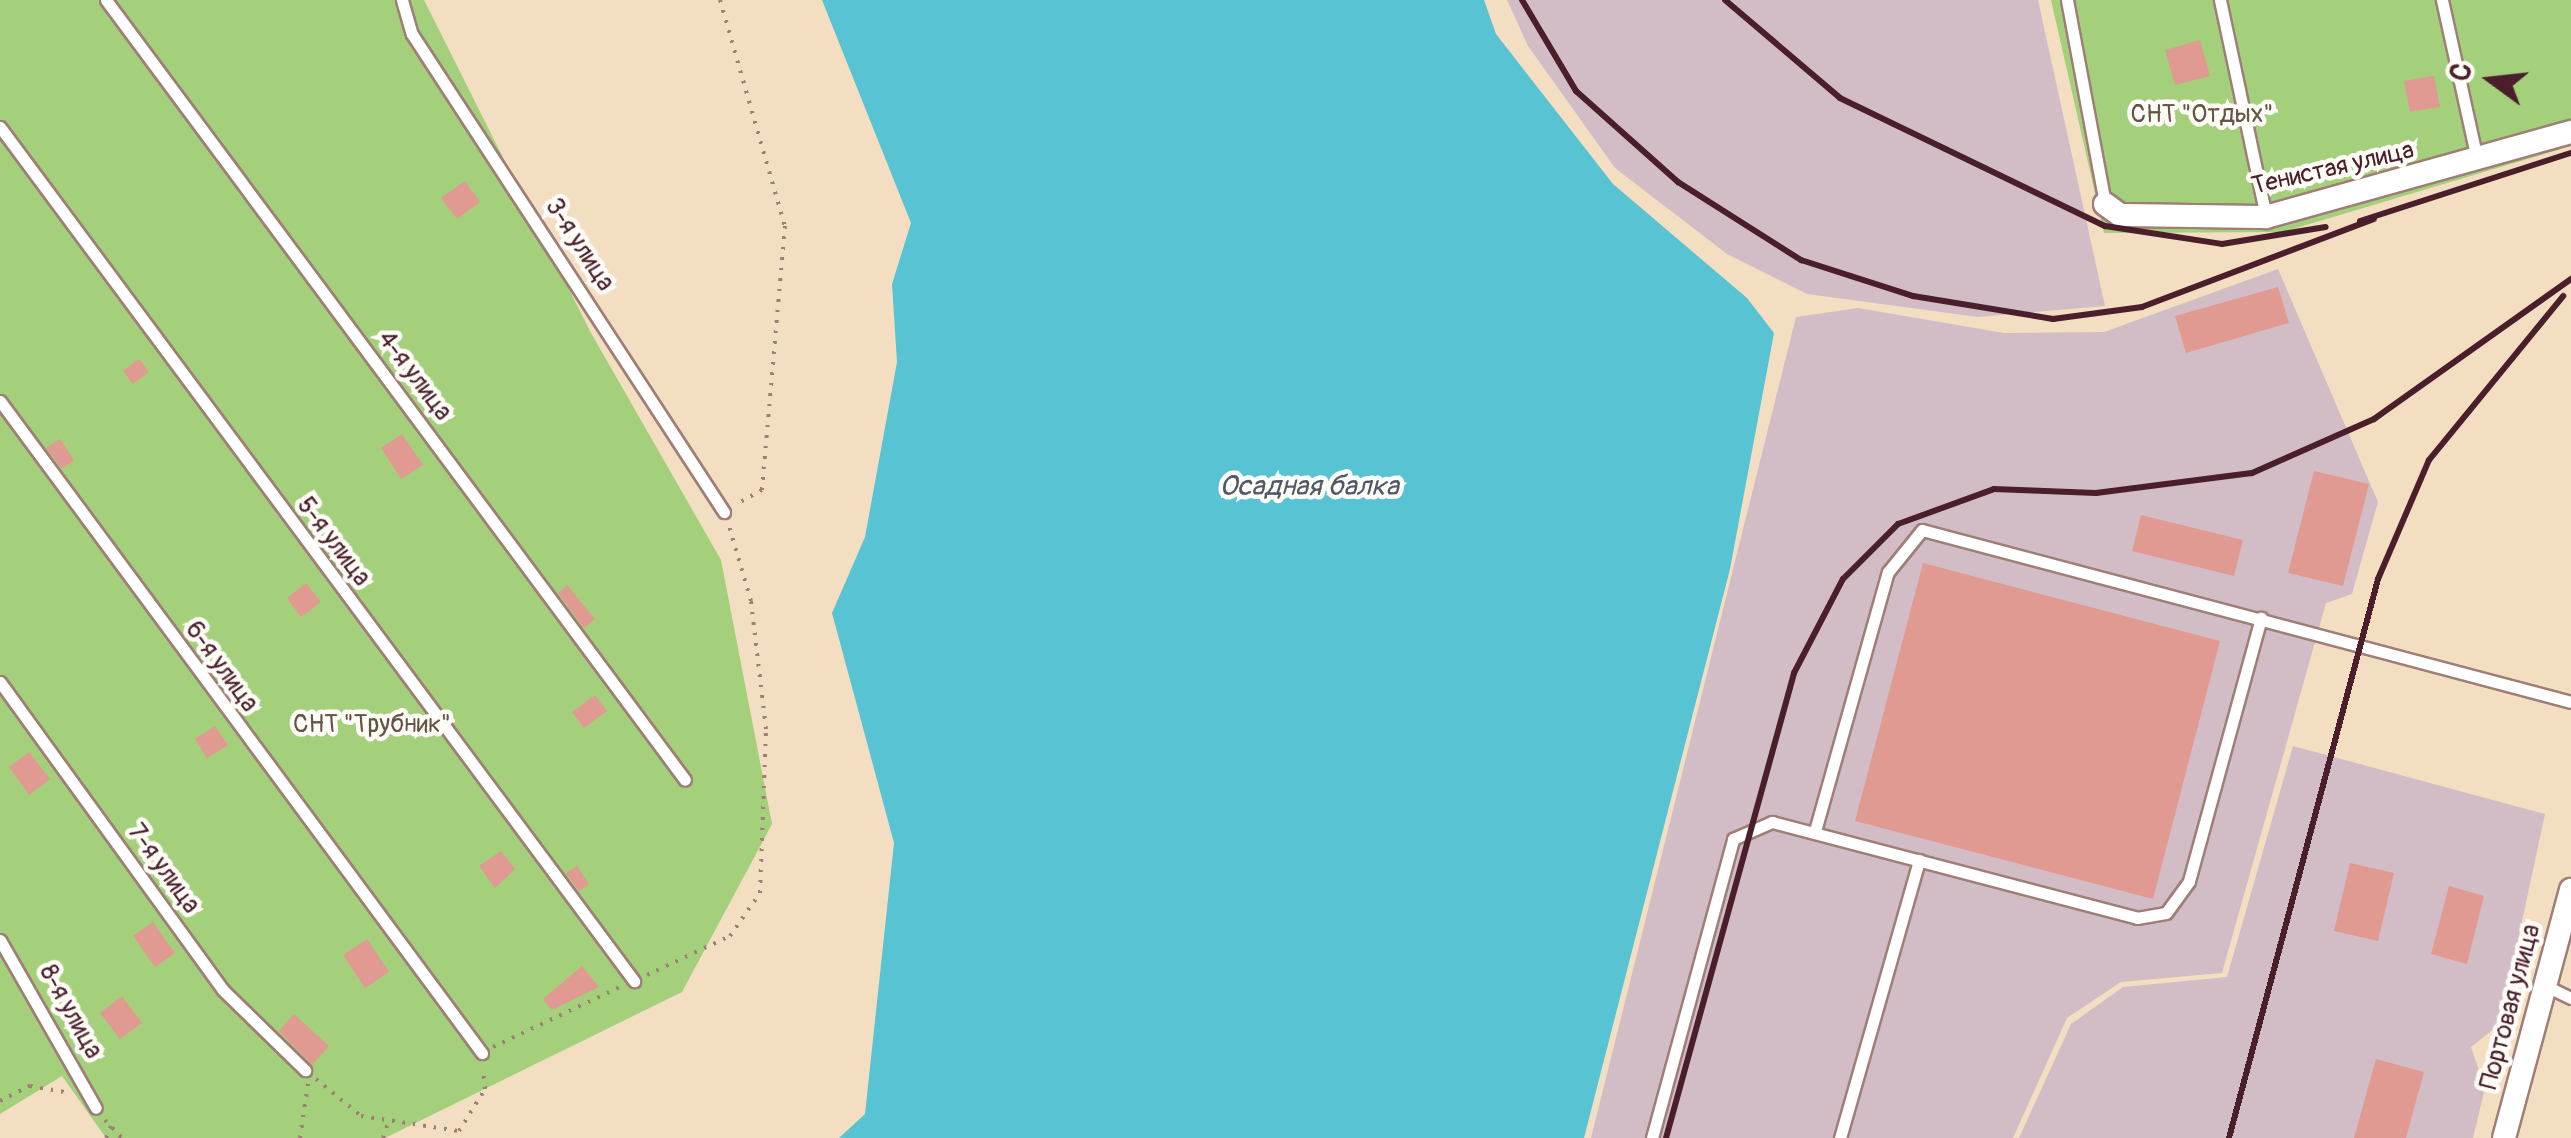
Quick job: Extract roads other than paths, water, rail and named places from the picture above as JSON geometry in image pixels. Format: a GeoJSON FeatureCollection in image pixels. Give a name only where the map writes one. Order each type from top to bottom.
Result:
{"type":"FeatureCollection","features":[{"type":"Feature","properties":{"kind":"street","name":"Тенистая улица"},"geometry":{"type":"LineString","coordinates":[[2106,204],[2120,215],[2266,216],[2478,163],[2571,132]]}},
{"type":"Feature","properties":{"kind":"street","name":"Портовая улица"},"geometry":{"type":"LineString","coordinates":[[2504,1138],[2544,985],[2568,916],[2571,890]]}},
{"type":"Feature","properties":{"kind":"lane","name":"4-я улица"},"geometry":{"type":"LineString","coordinates":[[106,0],[686,780]]}},
{"type":"Feature","properties":{"kind":"lane","name":"3-я улица"},"geometry":{"type":"LineString","coordinates":[[402,0],[412,34],[724,512]]}},
{"type":"Feature","properties":{"kind":"lane"},"geometry":{"type":"LineString","coordinates":[[2067,0],[2106,204]]}},
{"type":"Feature","properties":{"kind":"lane"},"geometry":{"type":"LineString","coordinates":[[2220,0],[2266,216]]}},
{"type":"Feature","properties":{"kind":"lane"},"geometry":{"type":"LineString","coordinates":[[2442,0],[2478,163]]}},
{"type":"Feature","properties":{"kind":"lane","name":"5-я улица"},"geometry":{"type":"LineString","coordinates":[[0,127],[634,981]]}},
{"type":"Feature","properties":{"kind":"lane","name":"6-я улица"},"geometry":{"type":"LineString","coordinates":[[0,402],[482,1052]]}},
{"type":"Feature","properties":{"kind":"lane"},"geometry":{"type":"LineString","coordinates":[[1815,831],[1888,572],[1922,530],[2571,702]]}},
{"type":"Feature","properties":{"kind":"lane"},"geometry":{"type":"LineString","coordinates":[[1652,1138],[1734,839],[1757,823],[1815,831],[2137,918],[2178,906],[2261,618]]}},
{"type":"Feature","properties":{"kind":"lane","name":"7-я улица"},"geometry":{"type":"LineString","coordinates":[[0,682],[223,990],[305,1070]]}},
{"type":"Feature","properties":{"kind":"lane"},"geometry":{"type":"LineString","coordinates":[[1840,1138],[1919,860]]}},
{"type":"Feature","properties":{"kind":"lane","name":"8-я улица"},"geometry":{"type":"LineString","coordinates":[[0,940],[96,1108]]}},
{"type":"Feature","properties":{"kind":"lane"},"geometry":{"type":"LineString","coordinates":[[2544,985],[2571,998]]}},
{"type":"Feature","properties":{"kind":"water","name":"Осадная балка"},"geometry":{"type":"Polygon","coordinates":[[[822,0],[1484,0],[1496,34],[1613,184],[1747,298],[1774,333],[1730,569],[1584,1138],[839,1138],[865,1114],[894,843],[832,613],[865,537],[897,362],[892,284],[911,223],[822,0]]]}},
{"type":"Feature","properties":{"kind":"railway"},"geometry":{"type":"LineString","coordinates":[[1522,0],[1576,91],[1678,182],[1801,260],[1913,296],[2053,319],[2142,307],[2374,219]]}},
{"type":"Feature","properties":{"kind":"railway"},"geometry":{"type":"LineString","coordinates":[[1725,0],[1840,98],[2105,226],[2222,244],[2326,227]]}},
{"type":"Feature","properties":{"kind":"railway"},"geometry":{"type":"LineString","coordinates":[[2360,221],[2571,153]]}},
{"type":"Feature","properties":{"kind":"railway"},"geometry":{"type":"LineString","coordinates":[[1666,1138],[1794,673],[1843,579],[1898,524],[1994,489],[2096,493],[2252,473],[2374,419],[2571,279]]}},
{"type":"Feature","properties":{"kind":"railway"},"geometry":{"type":"LineString","coordinates":[[2229,1138],[2378,579],[2429,460],[2563,296]]}},
{"type":"Feature","properties":{"kind":"park label","name":"СНТ \"Отдых\""},"geometry":{"type":"Point","coordinates":[2202,115]}},
{"type":"Feature","properties":{"kind":"park label","name":"СНТ \"Трубник\""},"geometry":{"type":"Point","coordinates":[372,725]}}]}
